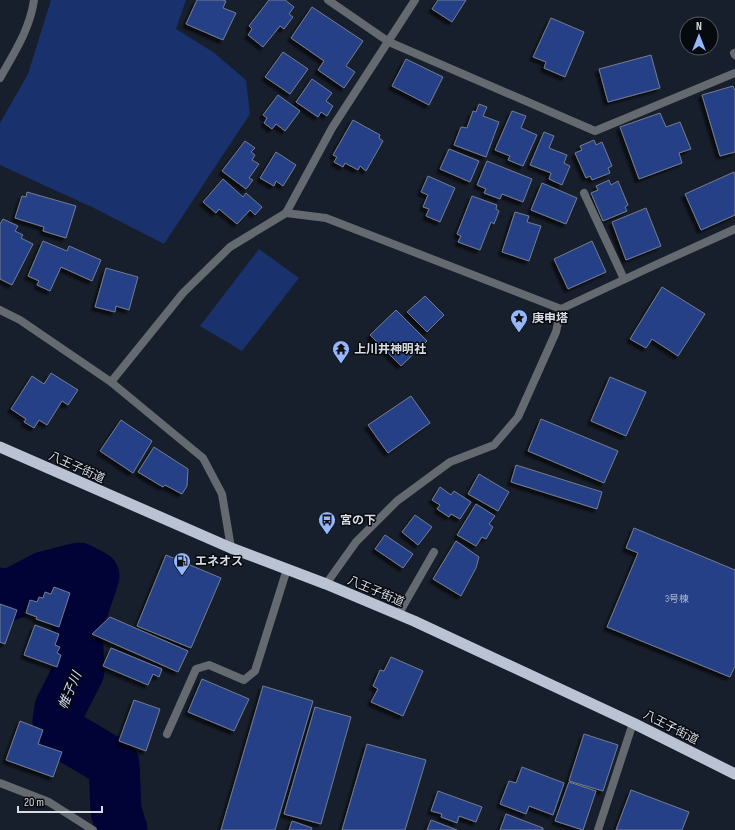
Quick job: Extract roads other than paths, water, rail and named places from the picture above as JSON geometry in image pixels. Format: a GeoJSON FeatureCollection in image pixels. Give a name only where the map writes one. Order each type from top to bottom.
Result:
{"type":"FeatureCollection","features":[{"type":"Feature","properties":{"kind":"highway","name":"八王子街道"},"geometry":{"type":"LineString","coordinates":[[0,447],[231,548],[326,584],[398,615],[633,722],[735,774]]}},
{"type":"Feature","properties":{"kind":"street"},"geometry":{"type":"LineString","coordinates":[[0,78],[23,37],[33,8],[34,0]]}},
{"type":"Feature","properties":{"kind":"street"},"geometry":{"type":"LineString","coordinates":[[328,0],[389,42],[595,131],[735,73]]}},
{"type":"Feature","properties":{"kind":"street"},"geometry":{"type":"LineString","coordinates":[[111,382],[183,293],[230,247],[286,213],[332,128],[415,0]]}},
{"type":"Feature","properties":{"kind":"street"},"geometry":{"type":"LineString","coordinates":[[584,194],[624,279]]}},
{"type":"Feature","properties":{"kind":"street"},"geometry":{"type":"LineString","coordinates":[[286,213],[326,218],[561,309],[735,229]]}},
{"type":"Feature","properties":{"kind":"street"},"geometry":{"type":"LineString","coordinates":[[326,584],[356,542],[398,501],[450,462],[494,445],[518,417],[556,332],[561,309]]}},
{"type":"Feature","properties":{"kind":"street"},"geometry":{"type":"LineString","coordinates":[[0,310],[20,320],[111,382],[203,458],[222,494],[231,548]]}},
{"type":"Feature","properties":{"kind":"street"},"geometry":{"type":"LineString","coordinates":[[398,615],[434,552]]}},
{"type":"Feature","properties":{"kind":"street"},"geometry":{"type":"LineString","coordinates":[[167,734],[196,669],[209,665],[244,680],[255,671],[287,569]]}},
{"type":"Feature","properties":{"kind":"street"},"geometry":{"type":"LineString","coordinates":[[598,830],[633,722]]}},
{"type":"Feature","properties":{"kind":"street"},"geometry":{"type":"LineString","coordinates":[[0,783],[49,802],[93,830]]}},
{"type":"Feature","properties":{"kind":"waterway","name":"帷子川"},"geometry":{"type":"LineString","coordinates":[[0,593],[10,595],[44,577],[79,568],[94,576],[77,627],[79,671],[60,708],[58,721],[65,735],[114,764],[116,811],[122,830]]}},
{"type":"Feature","properties":{"kind":"place","name":"庚申塔"},"geometry":{"type":"Point","coordinates":[519,333]}},
{"type":"Feature","properties":{"kind":"place","name":"上川井神明社"},"geometry":{"type":"Point","coordinates":[341,364]}},
{"type":"Feature","properties":{"kind":"place","name":"宮の下"},"geometry":{"type":"Point","coordinates":[327,535]}},
{"type":"Feature","properties":{"kind":"place","name":"エネオス"},"geometry":{"type":"Point","coordinates":[182,576]}}]}
